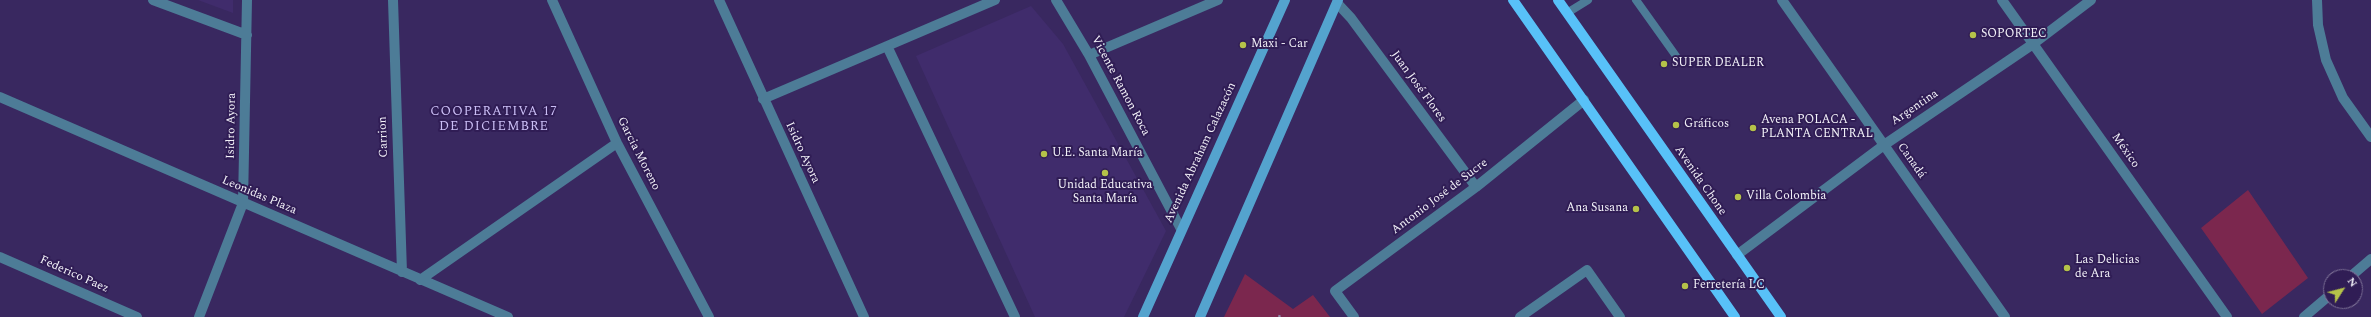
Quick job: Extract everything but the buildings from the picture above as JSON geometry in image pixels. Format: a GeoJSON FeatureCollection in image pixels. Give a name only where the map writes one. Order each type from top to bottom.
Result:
{"type":"FeatureCollection","features":[{"type":"Feature","properties":{"kind":"main road","name":"Avenida Abraham Calazacón"},"geometry":{"type":"LineString","coordinates":[[1143,317],[1181,229],[1285,0]]}},
{"type":"Feature","properties":{"kind":"main road"},"geometry":{"type":"LineString","coordinates":[[1513,0],[1733,316]]}},
{"type":"Feature","properties":{"kind":"main road","name":"Avenida Chone"},"geometry":{"type":"LineString","coordinates":[[1558,0],[1781,317]]}},
{"type":"Feature","properties":{"kind":"main road"},"geometry":{"type":"LineString","coordinates":[[1200,317],[1338,2]]}},
{"type":"Feature","properties":{"kind":"street"},"geometry":{"type":"LineString","coordinates":[[153,0],[247,35]]}},
{"type":"Feature","properties":{"kind":"street","name":"Isidro Ayora"},"geometry":{"type":"LineString","coordinates":[[199,317],[243,203],[247,0]]}},
{"type":"Feature","properties":{"kind":"street","name":"Carrion"},"geometry":{"type":"LineString","coordinates":[[393,0],[402,272]]}},
{"type":"Feature","properties":{"kind":"street","name":"Garcia Moreno"},"geometry":{"type":"LineString","coordinates":[[552,0],[617,144],[709,317]]}},
{"type":"Feature","properties":{"kind":"street","name":"Isidro Ayora"},"geometry":{"type":"LineString","coordinates":[[719,0],[864,317]]}},
{"type":"Feature","properties":{"kind":"street"},"geometry":{"type":"LineString","coordinates":[[763,99],[995,0]]}},
{"type":"Feature","properties":{"kind":"street","name":"Vicente Ramon Roca"},"geometry":{"type":"LineString","coordinates":[[1056,0],[1089,55],[1181,229]]}},
{"type":"Feature","properties":{"kind":"street"},"geometry":{"type":"LineString","coordinates":[[1089,55],[1218,0]]}},
{"type":"Feature","properties":{"kind":"street","name":"Canadá"},"geometry":{"type":"LineString","coordinates":[[1782,0],[2005,317]]}},
{"type":"Feature","properties":{"kind":"street","name":"México"},"geometry":{"type":"LineString","coordinates":[[2002,0],[2227,317]]}},
{"type":"Feature","properties":{"kind":"street","name":"Argentina"},"geometry":{"type":"LineString","coordinates":[[1737,255],[1884,145],[2032,44],[2091,0]]}},
{"type":"Feature","properties":{"kind":"street"},"geometry":{"type":"LineString","coordinates":[[2317,0],[2318,25],[2326,60],[2344,98],[2371,137]]}},
{"type":"Feature","properties":{"kind":"street","name":"Juan José Flores"},"geometry":{"type":"LineString","coordinates":[[1338,2],[1476,188]]}},
{"type":"Feature","properties":{"kind":"street"},"geometry":{"type":"LineString","coordinates":[[887,46],[1015,317]]}},
{"type":"Feature","properties":{"kind":"street","name":"Leonidas Plaza"},"geometry":{"type":"LineString","coordinates":[[0,97],[508,317]]}},
{"type":"Feature","properties":{"kind":"street","name":"Antonio José de Sucre"},"geometry":{"type":"LineString","coordinates":[[1354,317],[1335,291],[1476,188],[1584,100]]}},
{"type":"Feature","properties":{"kind":"street"},"geometry":{"type":"LineString","coordinates":[[420,280],[617,144]]}},
{"type":"Feature","properties":{"kind":"street","name":"Federico Paez"},"geometry":{"type":"LineString","coordinates":[[0,257],[137,317]]}},
{"type":"Feature","properties":{"kind":"street"},"geometry":{"type":"LineString","coordinates":[[2359,269],[2371,259]]}},
{"type":"Feature","properties":{"kind":"street"},"geometry":{"type":"LineString","coordinates":[[1520,317],[1587,270],[1620,317]]}},
{"type":"Feature","properties":{"kind":"street"},"geometry":{"type":"LineString","coordinates":[[2304,317],[2323,301]]}},
{"type":"Feature","properties":{"kind":"lane"},"geometry":{"type":"LineString","coordinates":[[1567,13],[1588,0]]}},
{"type":"Feature","properties":{"kind":"lane"},"geometry":{"type":"LineString","coordinates":[[1636,0],[1676,56]]}},
{"type":"Feature","properties":{"kind":"shaded area"},"geometry":{"type":"Polygon","coordinates":[[[198,0],[233,0],[233,13],[198,0]]]}},
{"type":"Feature","properties":{"kind":"shaded area","name":"U.E. Santa María"},"geometry":{"type":"Polygon","coordinates":[[[1031,6],[1063,44],[1166,231],[1124,317],[1035,317],[916,56],[1031,6]]]}},
{"type":"Feature","properties":{"kind":"shaded area"},"geometry":{"type":"Polygon","coordinates":[[[2248,190],[2308,278],[2262,314],[2201,228],[2248,190]]]}},
{"type":"Feature","properties":{"kind":"shaded area"},"geometry":{"type":"Polygon","coordinates":[[[1245,274],[1293,309],[1313,295],[1330,317],[1224,317],[1245,274]]]}},
{"type":"Feature","properties":{"kind":"place","name":"SOPORTEC"},"geometry":{"type":"Point","coordinates":[1973,35]}},
{"type":"Feature","properties":{"kind":"place","name":"Maxi - Car"},"geometry":{"type":"Point","coordinates":[1243,45]}},
{"type":"Feature","properties":{"kind":"place","name":"SUPER DEALER"},"geometry":{"type":"Point","coordinates":[1664,64]}},
{"type":"Feature","properties":{"kind":"place","name":"Gráficos"},"geometry":{"type":"Point","coordinates":[1676,125]}},
{"type":"Feature","properties":{"kind":"place","name":"Avena POLACA - PLANTA CENTRAL"},"geometry":{"type":"Point","coordinates":[1753,128]}},
{"type":"Feature","properties":{"kind":"place","name":"U.E. Santa María"},"geometry":{"type":"Point","coordinates":[1044,154]}},
{"type":"Feature","properties":{"kind":"place","name":"Unidad Educativa Santa María"},"geometry":{"type":"Point","coordinates":[1105,173]}},
{"type":"Feature","properties":{"kind":"place","name":"Villa Colombia"},"geometry":{"type":"Point","coordinates":[1738,197]}},
{"type":"Feature","properties":{"kind":"place","name":"Ana Susana"},"geometry":{"type":"Point","coordinates":[1636,209]}},
{"type":"Feature","properties":{"kind":"place","name":"Las Delicias de Ara"},"geometry":{"type":"Point","coordinates":[2067,268]}},
{"type":"Feature","properties":{"kind":"place","name":"Ferretería LC"},"geometry":{"type":"Point","coordinates":[1685,286]}},
{"type":"Feature","properties":{"kind":"district","name":"COOPERATIVA 17 DE DICIEMBRE"},"geometry":{"type":"Point","coordinates":[494,120]}}]}
